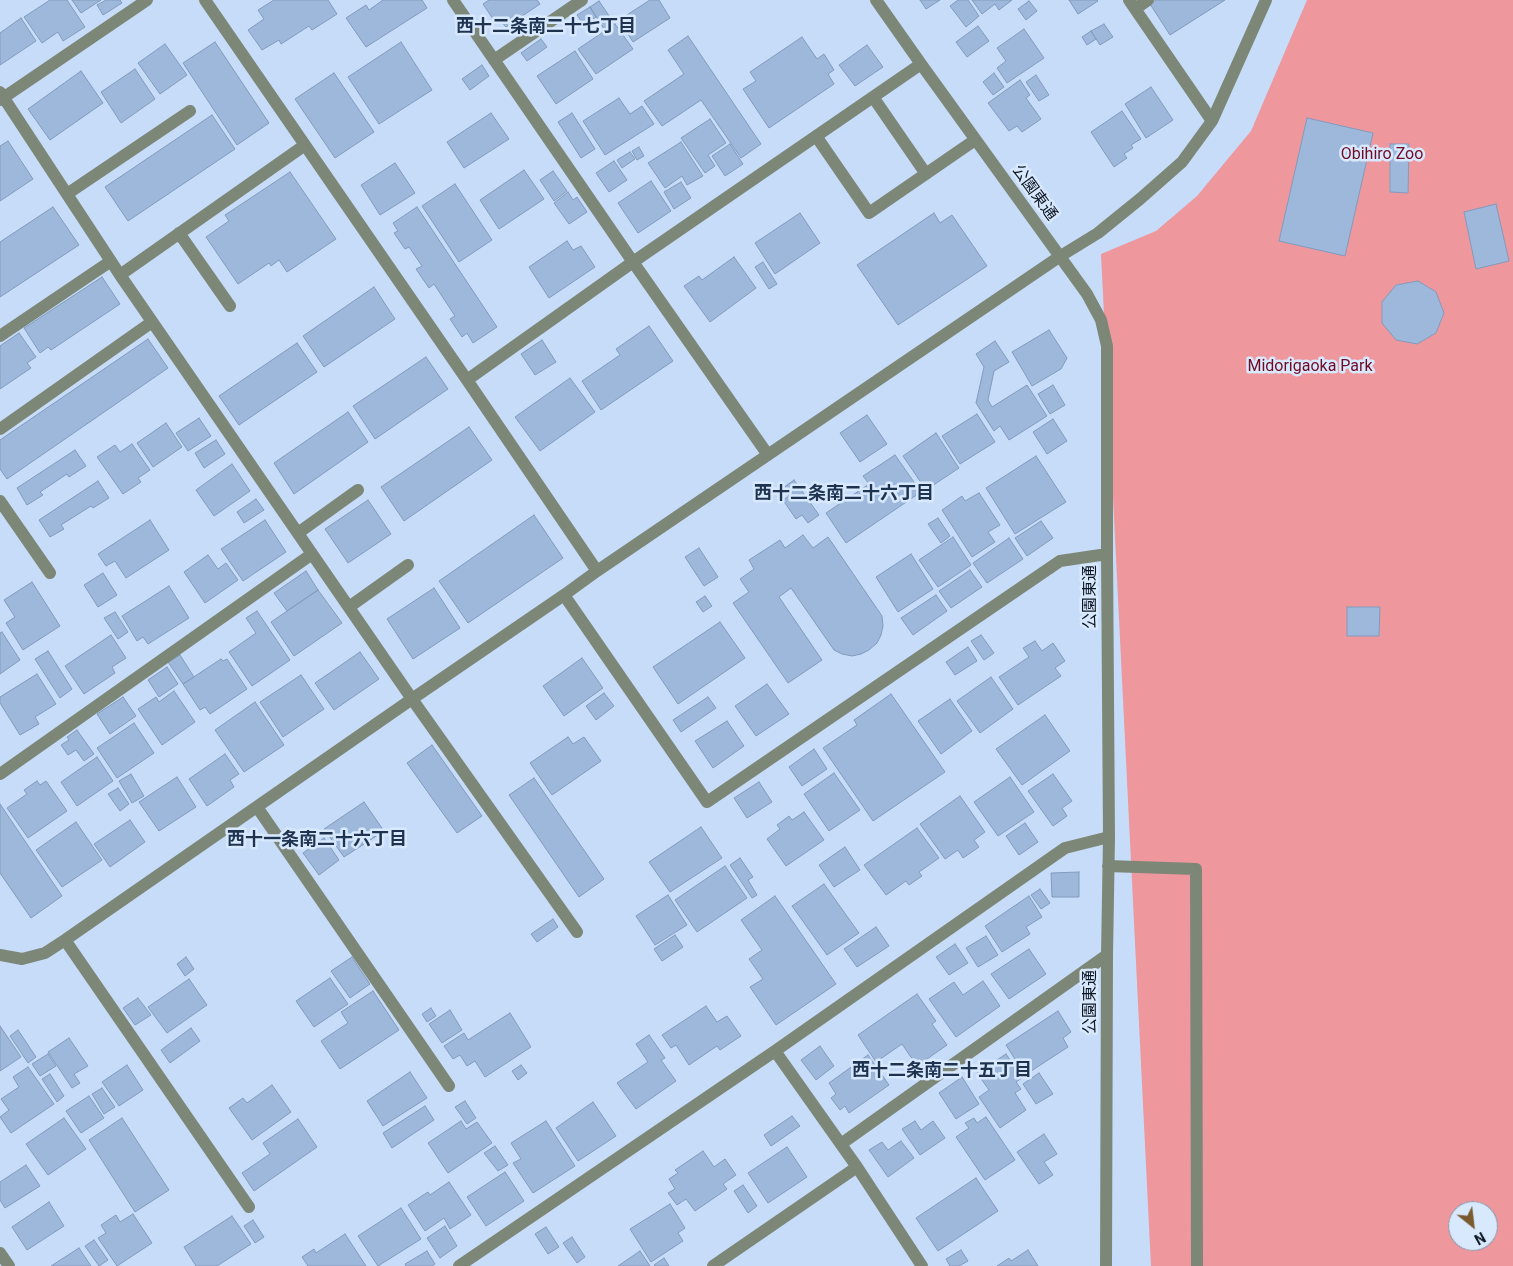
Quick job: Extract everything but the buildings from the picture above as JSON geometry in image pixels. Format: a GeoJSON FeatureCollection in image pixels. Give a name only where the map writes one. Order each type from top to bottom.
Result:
{"type":"FeatureCollection","features":[{"type":"Feature","properties":{"kind":"street"},"geometry":{"type":"LineString","coordinates":[[147,0],[1,97],[152,322],[412,699],[577,932]]}},
{"type":"Feature","properties":{"kind":"street"},"geometry":{"type":"LineString","coordinates":[[205,0],[597,571]]}},
{"type":"Feature","properties":{"kind":"street"},"geometry":{"type":"LineString","coordinates":[[453,0],[768,455]]}},
{"type":"Feature","properties":{"kind":"street"},"geometry":{"type":"LineString","coordinates":[[494,60],[582,0]]}},
{"type":"Feature","properties":{"kind":"street","name":"公園東通"},"geometry":{"type":"LineString","coordinates":[[876,0],[1087,294],[1101,320],[1107,346],[1109,838],[1106,1266]]}},
{"type":"Feature","properties":{"kind":"street"},"geometry":{"type":"LineString","coordinates":[[1148,0],[1132,4],[1212,121]]}},
{"type":"Feature","properties":{"kind":"street"},"geometry":{"type":"LineString","coordinates":[[0,955],[22,959],[45,953],[597,571],[1059,256],[1098,233],[1182,162],[1212,121],[1266,0]]}},
{"type":"Feature","properties":{"kind":"street"},"geometry":{"type":"LineString","coordinates":[[467,380],[633,262],[921,64]]}},
{"type":"Feature","properties":{"kind":"street"},"geometry":{"type":"LineString","coordinates":[[873,97],[926,174]]}},
{"type":"Feature","properties":{"kind":"street"},"geometry":{"type":"LineString","coordinates":[[67,194],[190,111]]}},
{"type":"Feature","properties":{"kind":"street"},"geometry":{"type":"LineString","coordinates":[[816,136],[869,213],[975,140]]}},
{"type":"Feature","properties":{"kind":"street"},"geometry":{"type":"LineString","coordinates":[[120,275],[305,145]]}},
{"type":"Feature","properties":{"kind":"street"},"geometry":{"type":"LineString","coordinates":[[179,234],[230,306]]}},
{"type":"Feature","properties":{"kind":"street"},"geometry":{"type":"LineString","coordinates":[[0,336],[111,261]]}},
{"type":"Feature","properties":{"kind":"street"},"geometry":{"type":"LineString","coordinates":[[0,429],[152,322]]}},
{"type":"Feature","properties":{"kind":"street"},"geometry":{"type":"LineString","coordinates":[[298,533],[358,490]]}},
{"type":"Feature","properties":{"kind":"street"},"geometry":{"type":"LineString","coordinates":[[0,501],[50,573]]}},
{"type":"Feature","properties":{"kind":"street"},"geometry":{"type":"LineString","coordinates":[[0,774],[312,554]]}},
{"type":"Feature","properties":{"kind":"street"},"geometry":{"type":"LineString","coordinates":[[564,595],[707,802],[1060,561],[1107,554]]}},
{"type":"Feature","properties":{"kind":"street"},"geometry":{"type":"LineString","coordinates":[[349,607],[408,566]]}},
{"type":"Feature","properties":{"kind":"street"},"geometry":{"type":"LineString","coordinates":[[257,806],[449,1086]]}},
{"type":"Feature","properties":{"kind":"street"},"geometry":{"type":"LineString","coordinates":[[459,1266],[775,1051],[1065,848],[1109,838]]}},
{"type":"Feature","properties":{"kind":"street"},"geometry":{"type":"LineString","coordinates":[[1108,866],[1196,869],[1197,1266]]}},
{"type":"Feature","properties":{"kind":"street"},"geometry":{"type":"LineString","coordinates":[[64,940],[249,1207]]}},
{"type":"Feature","properties":{"kind":"street"},"geometry":{"type":"LineString","coordinates":[[841,1144],[1107,955]]}},
{"type":"Feature","properties":{"kind":"street"},"geometry":{"type":"LineString","coordinates":[[775,1051],[857,1167],[922,1266]]}},
{"type":"Feature","properties":{"kind":"street"},"geometry":{"type":"LineString","coordinates":[[713,1266],[857,1167]]}},
{"type":"Feature","properties":{"kind":"street"},"geometry":{"type":"LineString","coordinates":[[0,1253],[9,1266]]}},
{"type":"Feature","properties":{"kind":"green space","name":"Midorigaoka Park"},"geometry":{"type":"Polygon","coordinates":[[[1307,0],[1513,0],[1513,1266],[1151,1266],[1101,254],[1156,231],[1197,196],[1251,131],[1307,0]]]}},
{"type":"Feature","properties":{"kind":"district","name":"西十二条南二十七丁目"},"geometry":{"type":"Point","coordinates":[546,27]}},
{"type":"Feature","properties":{"kind":"district","name":"西十二条南二十六丁目"},"geometry":{"type":"Point","coordinates":[844,494]}},
{"type":"Feature","properties":{"kind":"district","name":"西十一条南二十六丁目"},"geometry":{"type":"Point","coordinates":[317,840]}},
{"type":"Feature","properties":{"kind":"district","name":"西十二条南二十五丁目"},"geometry":{"type":"Point","coordinates":[942,1071]}},
{"type":"Feature","properties":{"kind":"park label","name":"Obihiro Zoo"},"geometry":{"type":"Point","coordinates":[1382,155]}}]}
